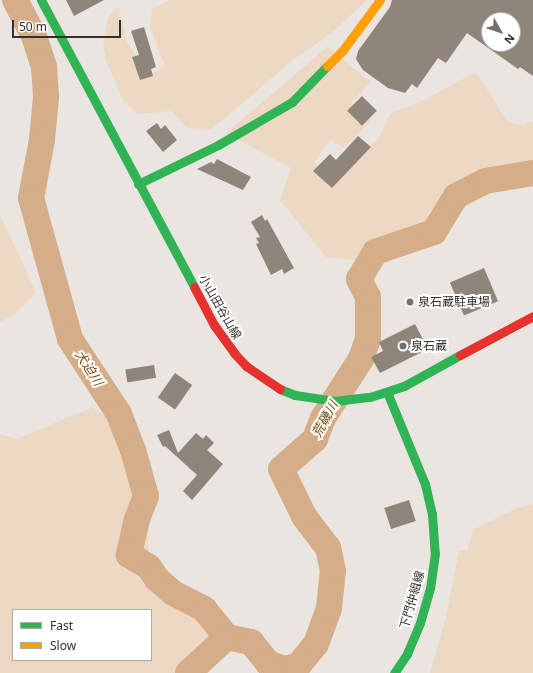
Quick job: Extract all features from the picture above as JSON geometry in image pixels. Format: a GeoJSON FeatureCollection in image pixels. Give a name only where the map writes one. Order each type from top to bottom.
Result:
{"type":"FeatureCollection","features":[{"type":"Feature","properties":{"kind":"main road","name":"小山田谷山線"},"geometry":{"type":"LineString","coordinates":[[41,0],[214,325],[234,353],[246,366],[276,387],[295,395],[319,399],[353,400],[387,392],[404,386],[533,316]]}},
{"type":"Feature","properties":{"kind":"main road"},"geometry":{"type":"LineString","coordinates":[[138,184],[218,146],[292,102],[343,50],[380,0]]}},
{"type":"Feature","properties":{"kind":"main road","name":"下門仲組線"},"geometry":{"type":"LineString","coordinates":[[387,392],[425,484],[432,514],[436,553],[430,588],[420,623],[407,654],[394,673]]}},
{"type":"Feature","properties":{"kind":"shaded area"},"geometry":{"type":"Polygon","coordinates":[[[170,0],[367,0],[332,33],[294,59],[212,129],[187,128],[172,111],[138,114],[123,100],[106,61],[103,42],[108,18],[118,6],[127,42],[149,75],[165,66],[150,27],[152,9],[170,0]]]}},
{"type":"Feature","properties":{"kind":"shaded area"},"geometry":{"type":"Polygon","coordinates":[[[327,47],[371,82],[351,103],[371,121],[343,148],[330,140],[314,163],[336,179],[378,139],[390,114],[426,99],[476,72],[508,122],[523,126],[533,121],[533,165],[502,178],[455,204],[406,245],[368,262],[326,257],[280,200],[291,168],[226,133],[327,47]]]}},
{"type":"Feature","properties":{"kind":"shaded area"},"geometry":{"type":"Polygon","coordinates":[[[0,214],[36,293],[14,315],[0,322],[0,214]]]}},
{"type":"Feature","properties":{"kind":"shaded area"},"geometry":{"type":"Polygon","coordinates":[[[93,407],[143,445],[151,473],[148,550],[172,587],[214,606],[224,621],[221,640],[176,673],[0,673],[0,434],[17,439],[93,407]]]}},
{"type":"Feature","properties":{"kind":"shaded area"},"geometry":{"type":"Polygon","coordinates":[[[533,504],[533,673],[430,673],[446,617],[459,551],[467,550],[473,530],[517,508],[533,504]]]}},
{"type":"Feature","properties":{"kind":"building"},"geometry":{"type":"Polygon","coordinates":[[[66,0],[104,0],[74,16],[66,0]]]}},
{"type":"Feature","properties":{"kind":"building"},"geometry":{"type":"Polygon","coordinates":[[[392,0],[533,0],[533,76],[520,67],[518,69],[494,52],[521,52],[521,12],[481,12],[481,43],[467,33],[446,63],[438,58],[417,88],[412,84],[405,93],[388,88],[363,70],[356,59],[358,51],[390,7],[392,0]]]}},
{"type":"Feature","properties":{"kind":"building"},"geometry":{"type":"Polygon","coordinates":[[[144,27],[156,67],[151,69],[153,76],[140,80],[132,57],[139,55],[131,31],[144,27]]]}},
{"type":"Feature","properties":{"kind":"building"},"geometry":{"type":"Polygon","coordinates":[[[362,96],[377,111],[362,126],[347,111],[362,96]]]}},
{"type":"Feature","properties":{"kind":"building"},"geometry":{"type":"Polygon","coordinates":[[[157,123],[161,129],[165,125],[177,140],[163,152],[146,131],[157,123]]]}},
{"type":"Feature","properties":{"kind":"building"},"geometry":{"type":"Polygon","coordinates":[[[358,136],[371,147],[332,188],[313,171],[330,154],[336,160],[358,136]]]}},
{"type":"Feature","properties":{"kind":"building"},"geometry":{"type":"Polygon","coordinates":[[[217,159],[251,177],[243,190],[197,169],[211,162],[214,164],[217,159]]]}},
{"type":"Feature","properties":{"kind":"building"},"geometry":{"type":"Polygon","coordinates":[[[262,215],[265,221],[267,219],[294,268],[284,274],[282,269],[271,275],[256,244],[259,243],[256,238],[260,237],[251,222],[262,215]]]}},
{"type":"Feature","properties":{"kind":"building"},"geometry":{"type":"Polygon","coordinates":[[[484,268],[498,301],[464,316],[450,282],[484,268]]]}},
{"type":"Feature","properties":{"kind":"building","name":"泉石蔵"},"geometry":{"type":"Polygon","coordinates":[[[415,324],[428,349],[380,373],[371,357],[383,351],[379,342],[415,324]]]}},
{"type":"Feature","properties":{"kind":"building"},"geometry":{"type":"Polygon","coordinates":[[[154,365],[156,378],[127,382],[125,370],[154,365]]]}},
{"type":"Feature","properties":{"kind":"building"},"geometry":{"type":"Polygon","coordinates":[[[175,373],[192,385],[175,410],[158,398],[175,373]]]}},
{"type":"Feature","properties":{"kind":"building"},"geometry":{"type":"Polygon","coordinates":[[[169,430],[178,453],[196,433],[203,439],[206,435],[214,443],[207,450],[223,464],[192,500],[183,491],[197,475],[165,446],[163,447],[157,435],[169,430]]]}},
{"type":"Feature","properties":{"kind":"building"},"geometry":{"type":"Polygon","coordinates":[[[409,500],[416,521],[391,529],[384,508],[409,500]]]}},
{"type":"Feature","properties":{"kind":"waterway","name":"犬迫川"},"geometry":{"type":"LineString","coordinates":[[15,0],[34,36],[44,67],[46,97],[42,140],[31,198],[70,339],[119,414],[133,450],[146,496],[137,519],[129,555],[149,567],[157,579],[173,593],[204,609],[227,637]]}},
{"type":"Feature","properties":{"kind":"waterway","name":"荒磯川"},"geometry":{"type":"LineString","coordinates":[[227,637],[251,642],[268,663],[284,669],[298,666],[316,644],[329,608],[333,571],[328,548],[304,516],[281,469],[315,439],[323,418],[361,359],[368,339],[368,297],[359,279],[375,252],[434,232],[456,196],[485,181],[533,173]]}},
{"type":"Feature","properties":{"kind":"waterway","name":"犬迫川"},"geometry":{"type":"LineString","coordinates":[[188,673],[227,637]]}},
{"type":"Feature","properties":{"kind":"traffic: fast"},"geometry":{"type":"LineString","coordinates":[[41,0],[194,287]]}},
{"type":"Feature","properties":{"kind":"traffic: fast"},"geometry":{"type":"LineString","coordinates":[[138,184],[218,145],[292,102],[327,66]]}},
{"type":"Feature","properties":{"kind":"traffic: fast"},"geometry":{"type":"LineString","coordinates":[[280,389],[295,395],[335,401],[370,397],[404,386],[460,355]]}},
{"type":"Feature","properties":{"kind":"traffic: fast"},"geometry":{"type":"LineString","coordinates":[[387,392],[425,484],[432,514],[435,553],[430,588],[420,623],[407,654],[394,673]]}},
{"type":"Feature","properties":{"kind":"traffic: slow"},"geometry":{"type":"LineString","coordinates":[[327,66],[343,50],[380,0]]}},
{"type":"Feature","properties":{"kind":"traffic: jam"},"geometry":{"type":"LineString","coordinates":[[194,287],[214,325],[234,353],[246,366],[280,389]]}},
{"type":"Feature","properties":{"kind":"traffic: jam"},"geometry":{"type":"LineString","coordinates":[[460,355],[533,316]]}},
{"type":"Feature","properties":{"kind":"place","name":"泉石蔵駐車場"},"geometry":{"type":"Point","coordinates":[410,302]}},
{"type":"Feature","properties":{"kind":"place","name":"泉石蔵"},"geometry":{"type":"Point","coordinates":[403,346]}}]}
